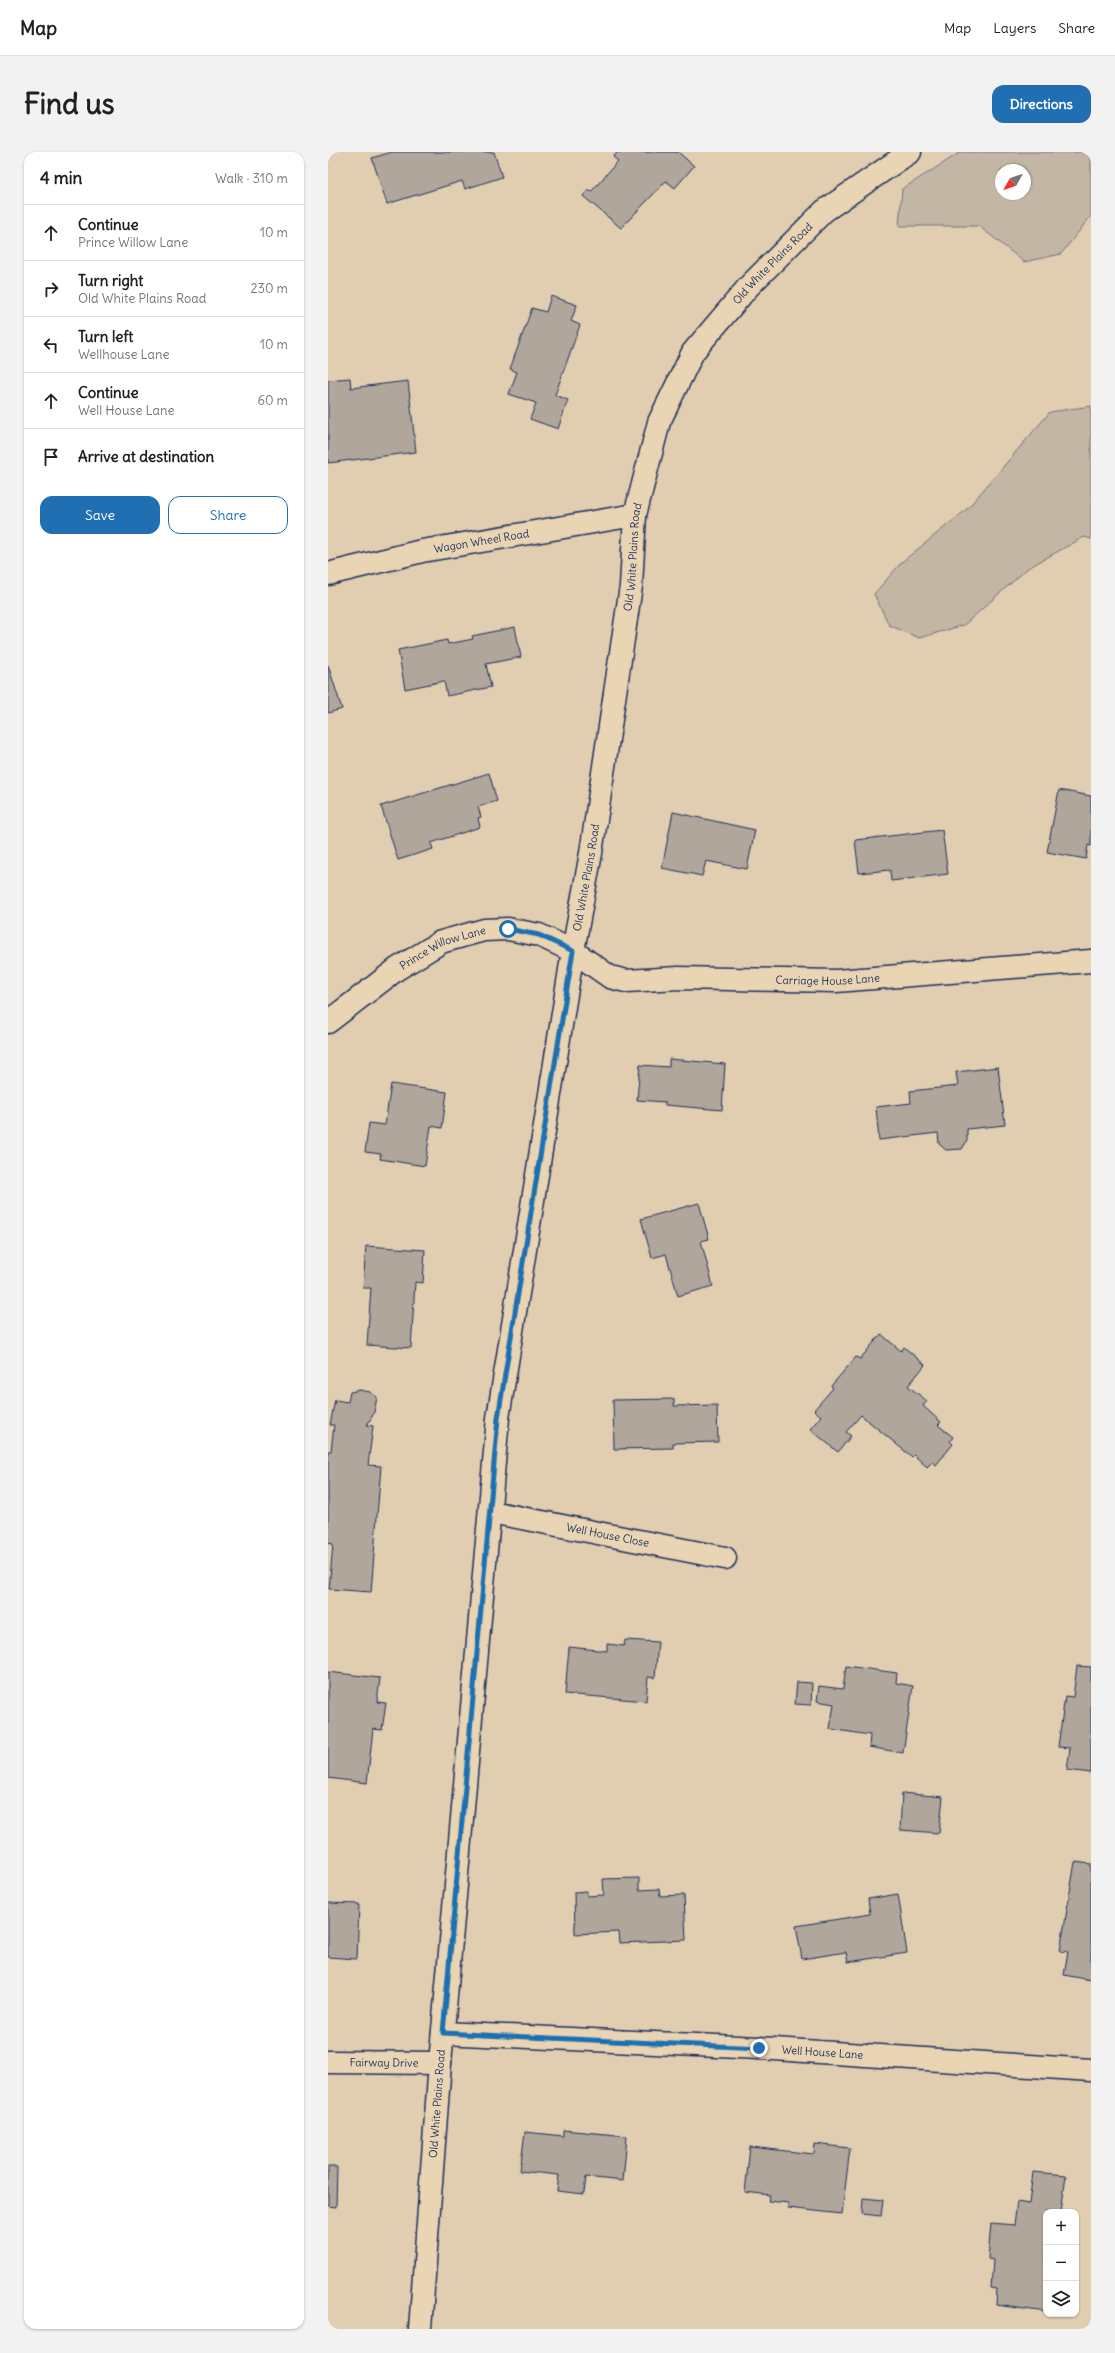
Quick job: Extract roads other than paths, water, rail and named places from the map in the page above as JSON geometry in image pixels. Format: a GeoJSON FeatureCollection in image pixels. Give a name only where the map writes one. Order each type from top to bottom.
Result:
{"type":"FeatureCollection","features":[{"type":"Feature","properties":{"kind":"street","name":"Old White Plains Road"},"geometry":{"type":"LineString","coordinates":[[420,2329],[440,2063],[491,1512],[498,1418],[573,951],[591,853],[631,586],[636,515],[659,422],[693,352],[749,286],[824,211],[910,152]]}},
{"type":"Feature","properties":{"kind":"street","name":"Wagon Wheel Road"},"geometry":{"type":"LineString","coordinates":[[328,574],[422,551],[636,515]]}},
{"type":"Feature","properties":{"kind":"street","name":"Prince Willow Lane"},"geometry":{"type":"LineString","coordinates":[[328,1022],[397,969],[442,942],[484,930],[508,929],[539,935],[573,951]]}},
{"type":"Feature","properties":{"kind":"street","name":"Carriage House Lane"},"geometry":{"type":"LineString","coordinates":[[573,951],[610,977],[626,980],[678,978],[836,981],[1091,961]]}},
{"type":"Feature","properties":{"kind":"street","name":"Well House Close"},"geometry":{"type":"LineString","coordinates":[[491,1512],[725,1558]]}},
{"type":"Feature","properties":{"kind":"street","name":"Well House Lane"},"geometry":{"type":"LineString","coordinates":[[443,2033],[759,2048],[1091,2070]]}},
{"type":"Feature","properties":{"kind":"street","name":"Fairway Drive"},"geometry":{"type":"LineString","coordinates":[[328,2062],[440,2063]]}}]}
